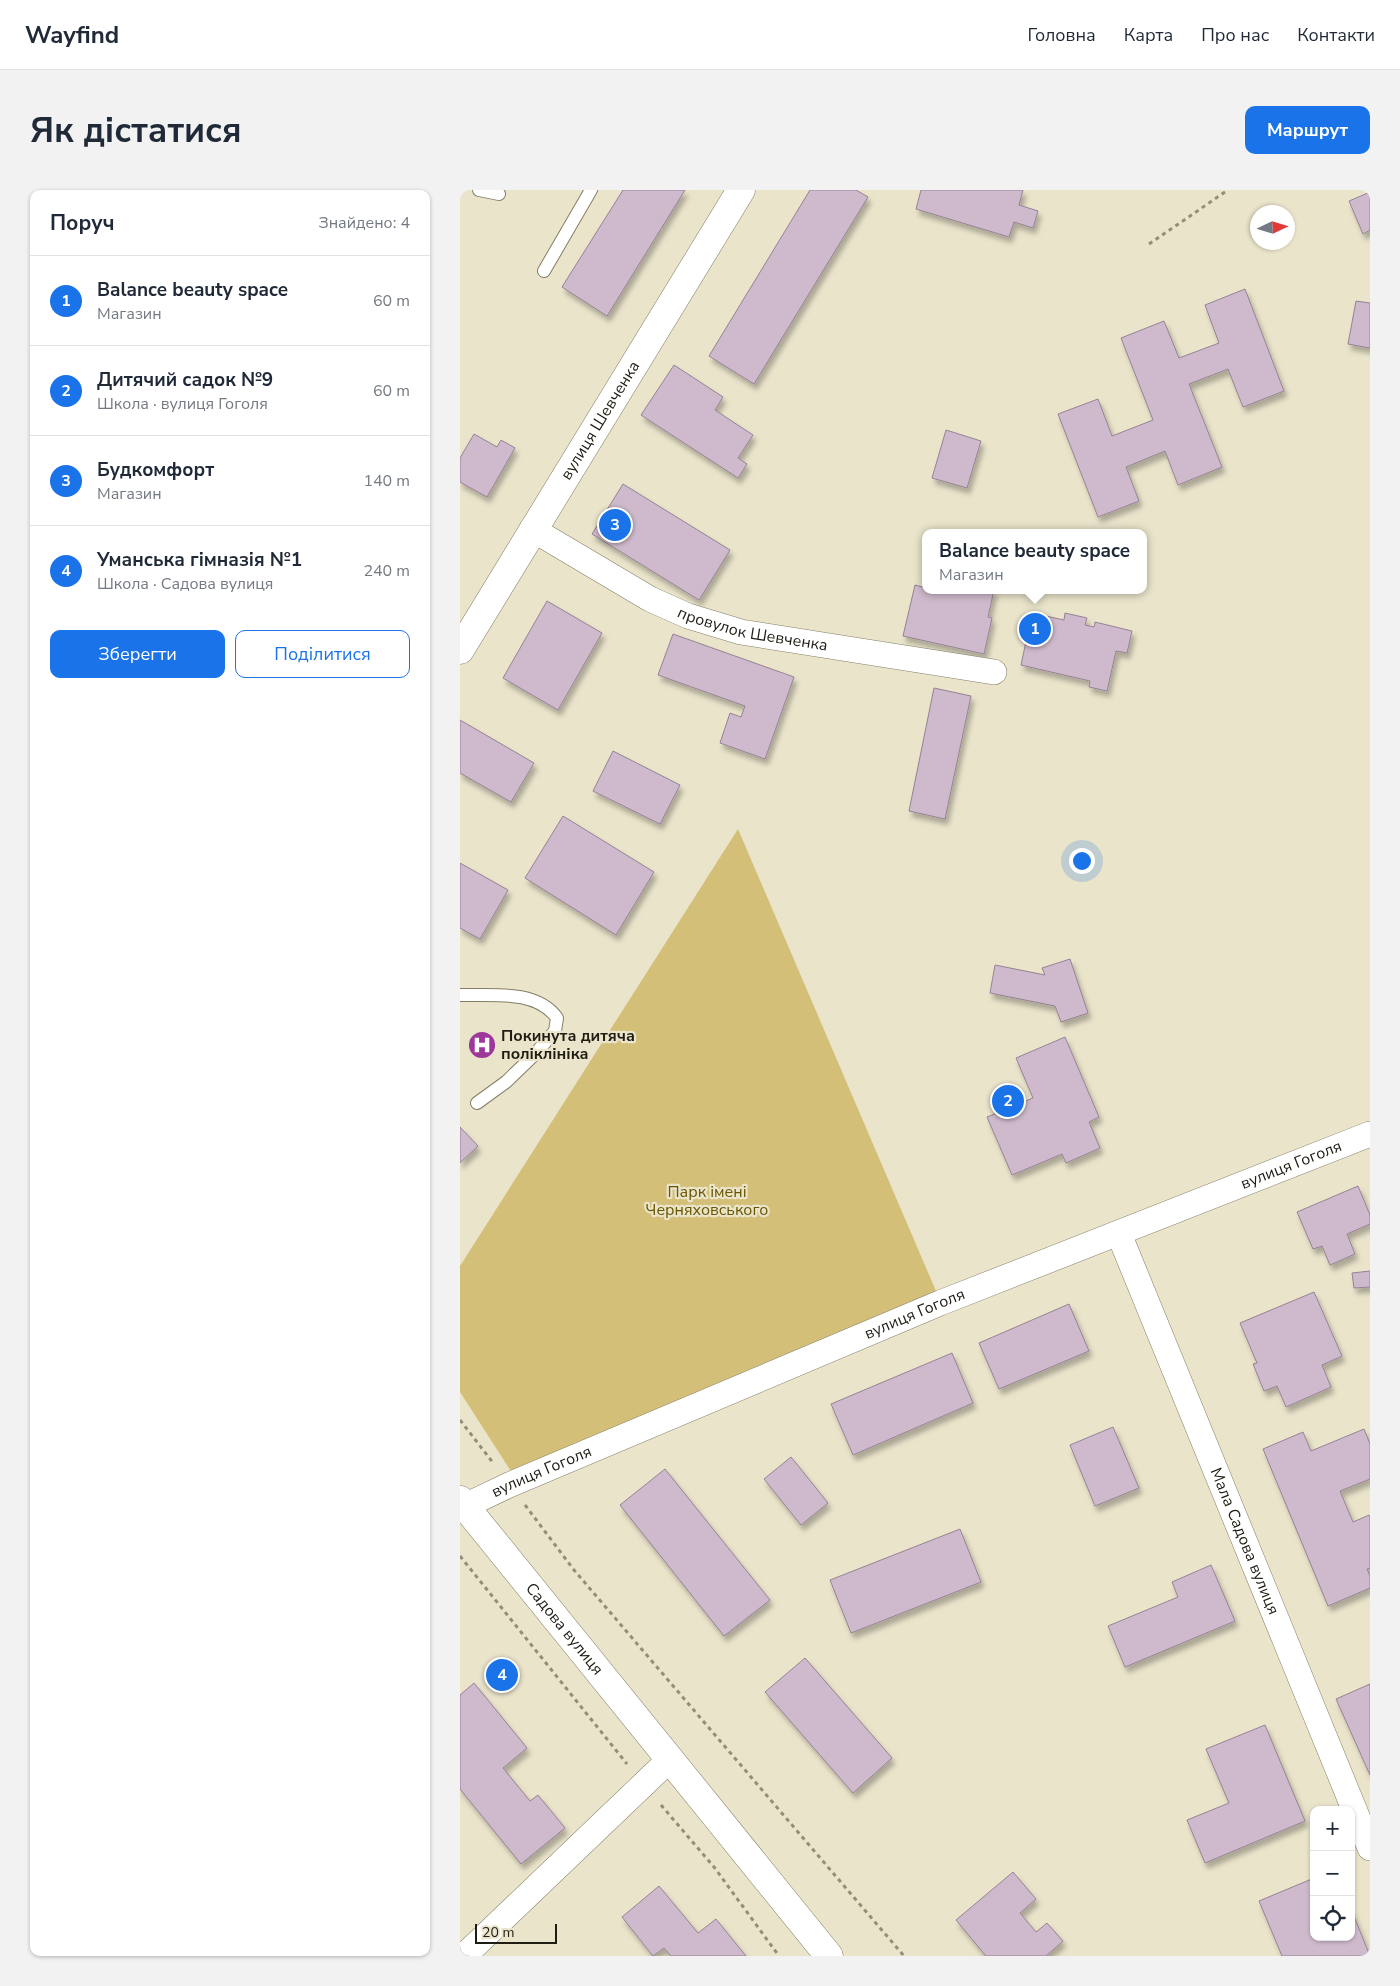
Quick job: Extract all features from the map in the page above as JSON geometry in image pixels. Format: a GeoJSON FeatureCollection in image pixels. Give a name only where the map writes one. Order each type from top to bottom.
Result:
{"type":"FeatureCollection","features":[{"type":"Feature","properties":{"kind":"street","name":"вулиця Шевченка"},"geometry":{"type":"LineString","coordinates":[[460,650],[532,529],[741,190]]}},
{"type":"Feature","properties":{"kind":"street","name":"провулок Шевченка"},"geometry":{"type":"LineString","coordinates":[[532,529],[650,599],[688,616],[741,632],[994,672]]}},
{"type":"Feature","properties":{"kind":"street","name":"вулиця Гоголя"},"geometry":{"type":"LineString","coordinates":[[462,1503],[510,1485],[940,1303],[1370,1134]]}},
{"type":"Feature","properties":{"kind":"street","name":"Мала Садова вулиця"},"geometry":{"type":"LineString","coordinates":[[1119,1234],[1370,1848]]}},
{"type":"Feature","properties":{"kind":"street","name":"Садова вулиця"},"geometry":{"type":"LineString","coordinates":[[462,1503],[829,1956]]}},
{"type":"Feature","properties":{"kind":"street"},"geometry":{"type":"LineString","coordinates":[[464,1956],[669,1760]]}},
{"type":"Feature","properties":{"kind":"lane"},"geometry":{"type":"LineString","coordinates":[[479,190],[499,194]]}},
{"type":"Feature","properties":{"kind":"lane"},"geometry":{"type":"LineString","coordinates":[[544,271],[591,190]]}},
{"type":"Feature","properties":{"kind":"lane"},"geometry":{"type":"LineString","coordinates":[[460,995],[521,996],[549,1008],[557,1018],[556,1031],[535,1054],[506,1082],[477,1103]]}},
{"type":"Feature","properties":{"kind":"path"},"geometry":{"type":"LineString","coordinates":[[1150,244],[1228,190]]}},
{"type":"Feature","properties":{"kind":"path"},"geometry":{"type":"LineString","coordinates":[[460,1420],[574,1570],[904,1956]]}},
{"type":"Feature","properties":{"kind":"path"},"geometry":{"type":"LineString","coordinates":[[460,1556],[643,1784],[714,1867],[779,1956]]}},
{"type":"Feature","properties":{"kind":"green space","name":"Парк імені Черняховського"},"geometry":{"type":"Polygon","coordinates":[[[738,829],[936,1291],[516,1479],[460,1392],[460,1266],[738,829]]]}},
{"type":"Feature","properties":{"kind":"building"},"geometry":{"type":"Polygon","coordinates":[[[623,190],[685,190],[607,316],[562,287],[623,190]]]}},
{"type":"Feature","properties":{"kind":"building"},"geometry":{"type":"Polygon","coordinates":[[[810,190],[856,190],[868,197],[754,384],[709,356],[810,190]]]}},
{"type":"Feature","properties":{"kind":"building"},"geometry":{"type":"Polygon","coordinates":[[[921,190],[1023,190],[1019,205],[1038,211],[1033,228],[1014,222],[1009,237],[916,209],[921,190]]]}},
{"type":"Feature","properties":{"kind":"building"},"geometry":{"type":"Polygon","coordinates":[[[1370,192],[1370,230],[1363,234],[1349,201],[1370,192]]]}},
{"type":"Feature","properties":{"kind":"building"},"geometry":{"type":"Polygon","coordinates":[[[1245,289],[1284,391],[1243,407],[1228,369],[1189,384],[1222,467],[1178,485],[1165,451],[1126,467],[1139,501],[1098,517],[1058,414],[1098,399],[1112,436],[1153,420],[1121,338],[1164,321],[1179,358],[1219,343],[1205,305],[1245,289]]]}},
{"type":"Feature","properties":{"kind":"building"},"geometry":{"type":"Polygon","coordinates":[[[1356,301],[1370,303],[1370,348],[1348,344],[1356,301]]]}},
{"type":"Feature","properties":{"kind":"building"},"geometry":{"type":"Polygon","coordinates":[[[674,365],[723,397],[715,410],[753,435],[738,458],[747,464],[738,478],[641,415],[674,365]]]}},
{"type":"Feature","properties":{"kind":"building"},"geometry":{"type":"Polygon","coordinates":[[[946,430],[981,441],[967,488],[932,478],[946,430]]]}},
{"type":"Feature","properties":{"kind":"building"},"geometry":{"type":"Polygon","coordinates":[[[474,434],[497,447],[501,440],[515,448],[487,497],[460,482],[460,458],[474,434]]]}},
{"type":"Feature","properties":{"kind":"building"},"geometry":{"type":"Polygon","coordinates":[[[623,484],[730,550],[699,600],[592,534],[623,484]]]}},
{"type":"Feature","properties":{"kind":"building"},"geometry":{"type":"Polygon","coordinates":[[[915,585],[922,587],[922,594],[993,594],[988,617],[992,618],[984,654],[903,636],[915,585]]]}},
{"type":"Feature","properties":{"kind":"building"},"geometry":{"type":"Polygon","coordinates":[[[547,601],[602,633],[558,710],[503,678],[547,601]]]}},
{"type":"Feature","properties":{"kind":"building"},"geometry":{"type":"Polygon","coordinates":[[[1032,613],[1064,620],[1065,613],[1087,618],[1085,625],[1094,627],[1095,622],[1132,631],[1127,653],[1116,651],[1107,691],[1089,687],[1090,681],[1021,665],[1032,613]]]}},
{"type":"Feature","properties":{"kind":"building"},"geometry":{"type":"Polygon","coordinates":[[[673,634],[794,677],[765,759],[720,743],[730,713],[741,717],[745,706],[658,675],[673,634]]]}},
{"type":"Feature","properties":{"kind":"building"},"geometry":{"type":"Polygon","coordinates":[[[934,688],[971,696],[945,819],[909,811],[934,688]]]}},
{"type":"Feature","properties":{"kind":"building"},"geometry":{"type":"Polygon","coordinates":[[[460,720],[534,763],[511,802],[460,773],[460,720]]]}},
{"type":"Feature","properties":{"kind":"building"},"geometry":{"type":"Polygon","coordinates":[[[613,751],[680,785],[660,824],[593,791],[613,751]]]}},
{"type":"Feature","properties":{"kind":"building"},"geometry":{"type":"Polygon","coordinates":[[[563,816],[654,872],[616,935],[525,878],[563,816]]]}},
{"type":"Feature","properties":{"kind":"building"},"geometry":{"type":"Polygon","coordinates":[[[460,863],[508,890],[480,939],[460,928],[460,863]]]}},
{"type":"Feature","properties":{"kind":"building"},"geometry":{"type":"Polygon","coordinates":[[[1070,959],[1088,1013],[1061,1022],[1055,1006],[990,993],[995,965],[1045,975],[1042,968],[1070,959]]]}},
{"type":"Feature","properties":{"kind":"building"},"geometry":{"type":"Polygon","coordinates":[[[1065,1037],[1099,1117],[1089,1122],[1100,1148],[1066,1163],[1062,1154],[1012,1175],[987,1117],[1033,1098],[1016,1058],[1065,1037]]]}},
{"type":"Feature","properties":{"kind":"building"},"geometry":{"type":"Polygon","coordinates":[[[460,1127],[478,1146],[460,1163],[460,1127]]]}},
{"type":"Feature","properties":{"kind":"building"},"geometry":{"type":"Polygon","coordinates":[[[1358,1186],[1370,1215],[1370,1224],[1347,1234],[1355,1254],[1330,1265],[1322,1246],[1313,1249],[1297,1212],[1358,1186]]]}},
{"type":"Feature","properties":{"kind":"building"},"geometry":{"type":"Polygon","coordinates":[[[1370,1271],[1370,1287],[1354,1288],[1352,1273],[1370,1271]]]}},
{"type":"Feature","properties":{"kind":"building"},"geometry":{"type":"Polygon","coordinates":[[[1314,1292],[1342,1356],[1322,1365],[1331,1387],[1286,1407],[1277,1386],[1264,1391],[1253,1364],[1257,1363],[1240,1323],[1314,1292]]]}},
{"type":"Feature","properties":{"kind":"building"},"geometry":{"type":"Polygon","coordinates":[[[1069,1304],[1089,1351],[999,1389],[979,1343],[1069,1304]]]}},
{"type":"Feature","properties":{"kind":"building"},"geometry":{"type":"Polygon","coordinates":[[[952,1353],[973,1403],[853,1455],[831,1404],[952,1353]]]}},
{"type":"Feature","properties":{"kind":"building"},"geometry":{"type":"Polygon","coordinates":[[[1113,1427],[1139,1488],[1095,1506],[1070,1445],[1113,1427]]]}},
{"type":"Feature","properties":{"kind":"building"},"geometry":{"type":"Polygon","coordinates":[[[1364,1429],[1370,1444],[1370,1479],[1340,1491],[1353,1522],[1369,1515],[1370,1517],[1370,1568],[1367,1569],[1370,1576],[1370,1588],[1328,1606],[1263,1449],[1303,1432],[1311,1451],[1364,1429]]]}},
{"type":"Feature","properties":{"kind":"building"},"geometry":{"type":"Polygon","coordinates":[[[791,1457],[828,1503],[801,1525],[764,1479],[791,1457]]]}},
{"type":"Feature","properties":{"kind":"building"},"geometry":{"type":"Polygon","coordinates":[[[665,1469],[770,1600],[724,1636],[620,1505],[665,1469]]]}},
{"type":"Feature","properties":{"kind":"building"},"geometry":{"type":"Polygon","coordinates":[[[960,1529],[981,1582],[851,1633],[830,1580],[960,1529]]]}},
{"type":"Feature","properties":{"kind":"building"},"geometry":{"type":"Polygon","coordinates":[[[1211,1565],[1235,1621],[1125,1667],[1108,1626],[1178,1597],[1172,1582],[1211,1565]]]}},
{"type":"Feature","properties":{"kind":"building"},"geometry":{"type":"Polygon","coordinates":[[[805,1658],[892,1758],[853,1793],[765,1692],[805,1658]]]}},
{"type":"Feature","properties":{"kind":"building"},"geometry":{"type":"Polygon","coordinates":[[[474,1683],[527,1748],[503,1768],[530,1801],[538,1795],[565,1828],[521,1864],[460,1789],[460,1695],[474,1683]]]}},
{"type":"Feature","properties":{"kind":"building"},"geometry":{"type":"Polygon","coordinates":[[[1370,1684],[1370,1775],[1336,1699],[1370,1684]]]}},
{"type":"Feature","properties":{"kind":"building"},"geometry":{"type":"Polygon","coordinates":[[[1265,1725],[1305,1821],[1205,1863],[1187,1820],[1229,1803],[1206,1749],[1265,1725]]]}},
{"type":"Feature","properties":{"kind":"building"},"geometry":{"type":"Polygon","coordinates":[[[1013,1872],[1036,1899],[1020,1913],[1036,1932],[1047,1923],[1063,1941],[1046,1956],[986,1956],[956,1920],[1013,1872]]]}},
{"type":"Feature","properties":{"kind":"building"},"geometry":{"type":"Polygon","coordinates":[[[1310,1880],[1310,1941],[1355,1941],[1355,1919],[1370,1956],[1282,1956],[1259,1901],[1310,1880]]]}},
{"type":"Feature","properties":{"kind":"building"},"geometry":{"type":"Polygon","coordinates":[[[659,1886],[698,1933],[716,1919],[746,1956],[671,1956],[664,1948],[653,1956],[622,1917],[659,1886]]]}},
{"type":"Feature","properties":{"kind":"place","name":"Будкомфорт"},"geometry":{"type":"Point","coordinates":[615,525]}},
{"type":"Feature","properties":{"kind":"place","name":"Balance beauty space"},"geometry":{"type":"Point","coordinates":[1035,629]}},
{"type":"Feature","properties":{"kind":"place","name":"Покинута дитяча поліклініка"},"geometry":{"type":"Point","coordinates":[482,1045]}},
{"type":"Feature","properties":{"kind":"place","name":"Дитячий садок №9"},"geometry":{"type":"Point","coordinates":[1008,1101]}},
{"type":"Feature","properties":{"kind":"place","name":"Уманська гімназія №1"},"geometry":{"type":"Point","coordinates":[502,1675]}}]}
